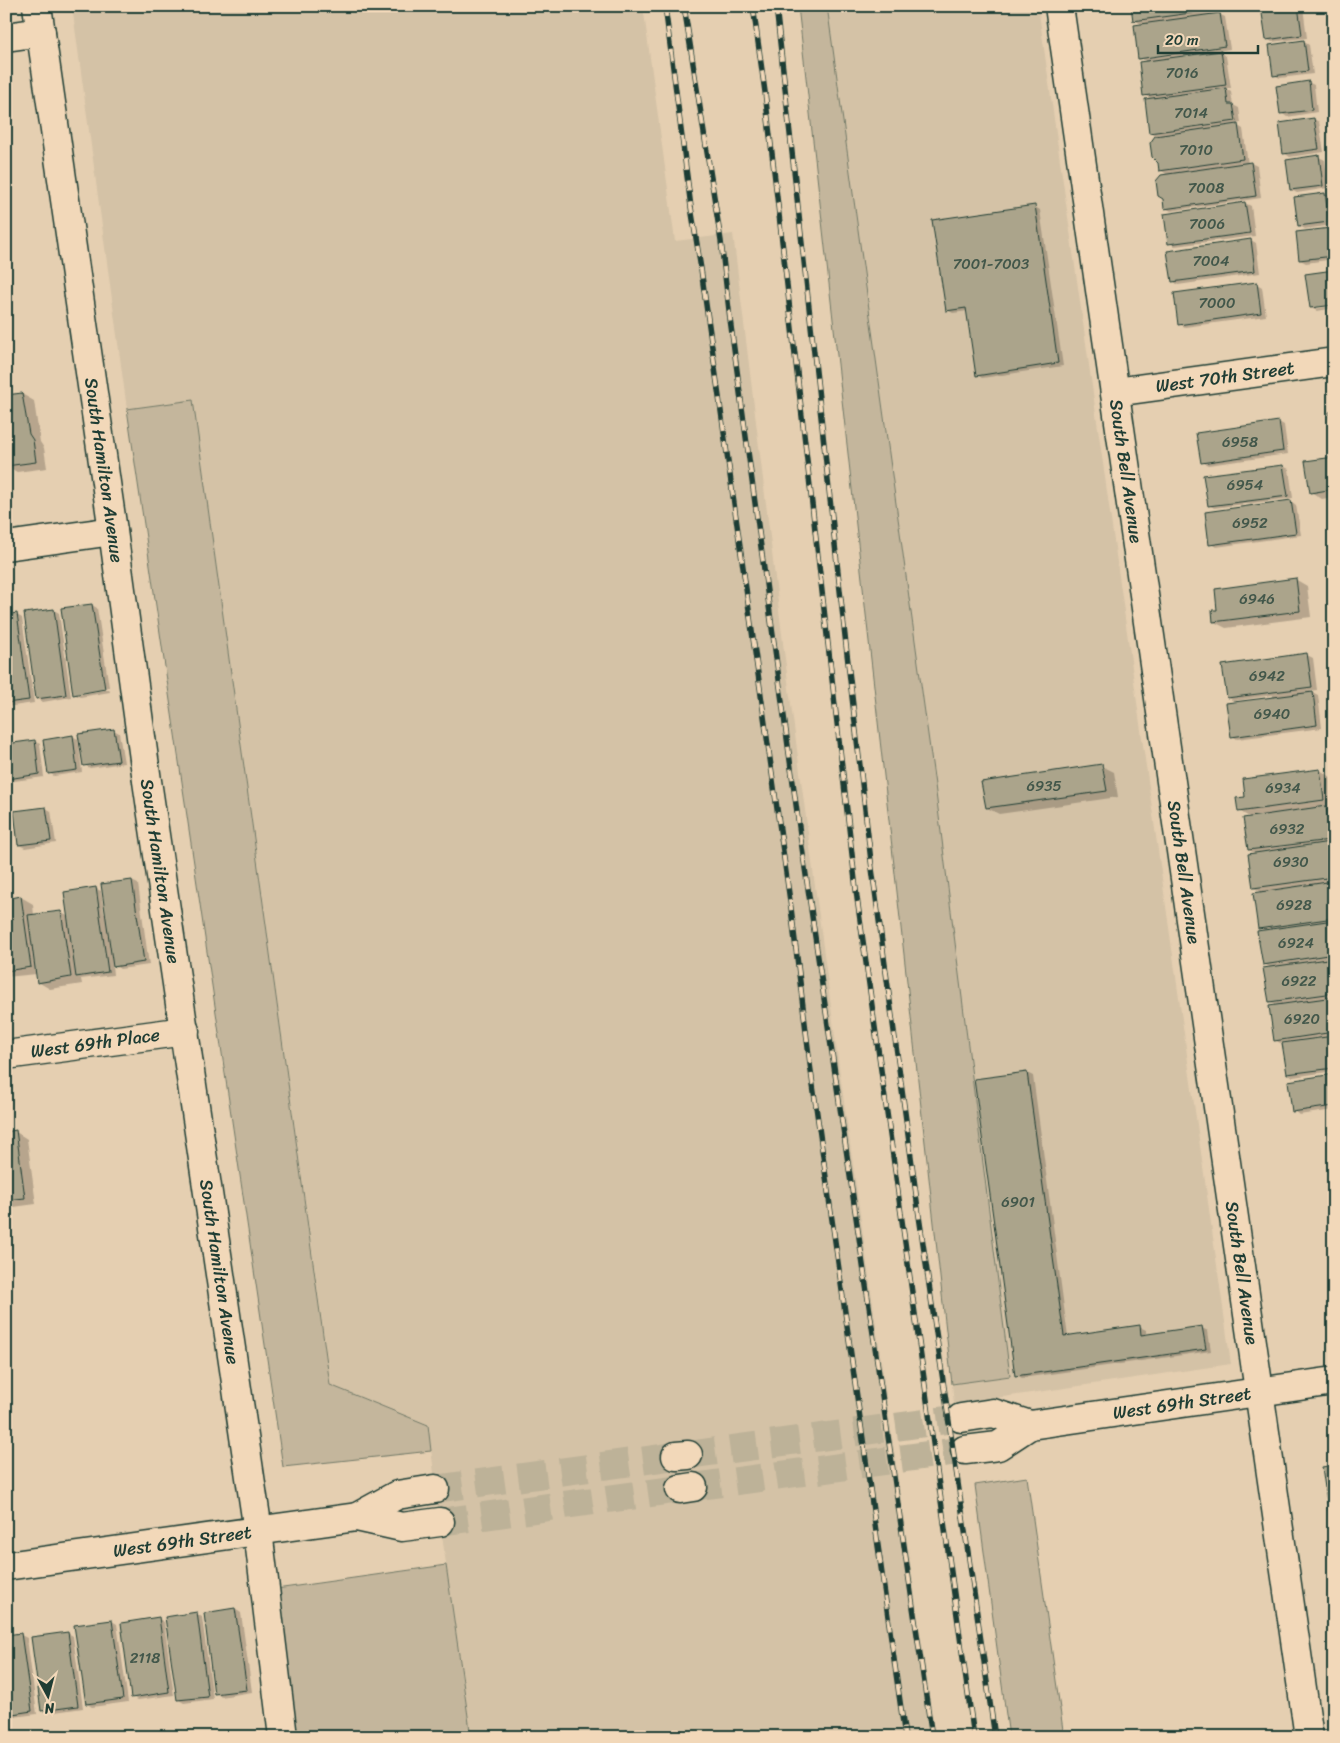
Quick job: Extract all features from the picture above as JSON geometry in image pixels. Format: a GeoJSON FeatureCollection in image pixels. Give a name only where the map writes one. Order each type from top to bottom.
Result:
{"type":"FeatureCollection","features":[{"type":"Feature","properties":{"kind":"street","name":"South Bell Avenue"},"geometry":{"type":"LineString","coordinates":[[1059,6],[1309,1737]]}},
{"type":"Feature","properties":{"kind":"street"},"geometry":{"type":"LineString","coordinates":[[6,37],[39,19]]}},
{"type":"Feature","properties":{"kind":"street","name":"South Hamilton Avenue"},"geometry":{"type":"LineString","coordinates":[[39,19],[147,781],[258,1531],[283,1737]]}},
{"type":"Feature","properties":{"kind":"street","name":"West 70th Street"},"geometry":{"type":"LineString","coordinates":[[1116,392],[1334,362]]}},
{"type":"Feature","properties":{"kind":"street"},"geometry":{"type":"LineString","coordinates":[[6,546],[113,531]]}},
{"type":"Feature","properties":{"kind":"street","name":"West 69th Place"},"geometry":{"type":"LineString","coordinates":[[6,1055],[185,1031]]}},
{"type":"Feature","properties":{"kind":"street","name":"West 69th Street"},"geometry":{"type":"LineString","coordinates":[[966,1450],[998,1446],[1030,1425],[1334,1381]]}},
{"type":"Feature","properties":{"kind":"street","name":"West 69th Street"},"geometry":{"type":"LineString","coordinates":[[961,1418],[993,1413],[1030,1425]]}},
{"type":"Feature","properties":{"kind":"street","name":"West 69th Street"},"geometry":{"type":"LineString","coordinates":[[357,1517],[397,1495],[435,1489]]}},
{"type":"Feature","properties":{"kind":"street","name":"West 69th Street"},"geometry":{"type":"LineString","coordinates":[[6,1566],[357,1517],[402,1527],[440,1522]]}},
{"type":"Feature","properties":{"kind":"shaded area"},"geometry":{"type":"Polygon","coordinates":[[[72,6],[643,6],[675,241],[733,234],[784,651],[838,1060],[935,1737],[471,1737],[428,1425],[331,1386],[193,401],[127,409],[72,6]]]}},
{"type":"Feature","properties":{"kind":"shaded area"},"geometry":{"type":"Polygon","coordinates":[[[798,6],[827,6],[935,785],[1010,1376],[952,1384],[798,6]]]}},
{"type":"Feature","properties":{"kind":"shaded area"},"geometry":{"type":"Polygon","coordinates":[[[827,6],[1038,6],[1231,1364],[954,1404],[952,1384],[1010,1376],[935,785],[827,6]]]}},
{"type":"Feature","properties":{"kind":"shaded area"},"geometry":{"type":"Polygon","coordinates":[[[193,400],[330,1385],[428,1425],[431,1451],[283,1467],[127,409],[193,400]]]}},
{"type":"Feature","properties":{"kind":"shaded area"},"geometry":{"type":"Polygon","coordinates":[[[1027,1477],[1064,1737],[1009,1737],[975,1485],[1027,1477]]]}},
{"type":"Feature","properties":{"kind":"shaded area"},"geometry":{"type":"Polygon","coordinates":[[[446,1565],[471,1737],[297,1737],[276,1589],[446,1565]]]}},
{"type":"Feature","properties":{"kind":"building"},"geometry":{"type":"Polygon","coordinates":[[[1131,6],[1220,6],[1220,9],[1133,21],[1131,6]]]}},
{"type":"Feature","properties":{"kind":"building"},"geometry":{"type":"Polygon","coordinates":[[[1298,6],[1302,35],[1266,40],[1261,7],[1298,6]]]}},
{"type":"Feature","properties":{"kind":"building"},"geometry":{"type":"Polygon","coordinates":[[[1330,6],[1334,6],[1334,30],[1330,6]]]}},
{"type":"Feature","properties":{"kind":"building"},"geometry":{"type":"Polygon","coordinates":[[[1220,13],[1225,46],[1138,59],[1134,25],[1220,13]]]}},
{"type":"Feature","properties":{"kind":"building"},"geometry":{"type":"Polygon","coordinates":[[[1304,40],[1308,71],[1273,76],[1269,45],[1304,40]]]}},
{"type":"Feature","properties":{"kind":"building"},"geometry":{"type":"Polygon","coordinates":[[[1221,51],[1226,85],[1143,96],[1139,62],[1221,51]]]}},
{"type":"Feature","properties":{"kind":"building"},"geometry":{"type":"Polygon","coordinates":[[[1309,81],[1312,110],[1280,114],[1276,86],[1309,81]]]}},
{"type":"Feature","properties":{"kind":"building"},"geometry":{"type":"Polygon","coordinates":[[[1226,88],[1228,104],[1233,104],[1236,121],[1149,133],[1145,99],[1226,88]]]}},
{"type":"Feature","properties":{"kind":"building"},"geometry":{"type":"Polygon","coordinates":[[[1314,118],[1319,149],[1283,154],[1279,123],[1314,118]]]}},
{"type":"Feature","properties":{"kind":"building"},"geometry":{"type":"Polygon","coordinates":[[[1238,124],[1243,159],[1159,171],[1158,163],[1152,157],[1150,143],[1155,136],[1238,124]]]}},
{"type":"Feature","properties":{"kind":"building"},"geometry":{"type":"Polygon","coordinates":[[[1319,155],[1323,186],[1290,190],[1286,160],[1319,155]]]}},
{"type":"Feature","properties":{"kind":"building"},"geometry":{"type":"Polygon","coordinates":[[[1251,162],[1256,196],[1164,209],[1163,199],[1158,196],[1156,181],[1161,175],[1251,162]]]}},
{"type":"Feature","properties":{"kind":"building"},"geometry":{"type":"Polygon","coordinates":[[[1325,193],[1329,222],[1298,226],[1294,197],[1325,193]]]}},
{"type":"Feature","properties":{"kind":"building"},"geometry":{"type":"Polygon","coordinates":[[[1245,202],[1250,233],[1168,244],[1164,214],[1245,202]]]}},
{"type":"Feature","properties":{"kind":"building"},"geometry":{"type":"Polygon","coordinates":[[[1035,205],[1058,363],[976,376],[966,308],[946,311],[932,220],[1035,205]]]}},
{"type":"Feature","properties":{"kind":"building"},"geometry":{"type":"Polygon","coordinates":[[[1331,228],[1334,256],[1299,260],[1296,232],[1331,228]]]}},
{"type":"Feature","properties":{"kind":"building"},"geometry":{"type":"Polygon","coordinates":[[[1251,239],[1255,271],[1172,282],[1167,251],[1251,239]]]}},
{"type":"Feature","properties":{"kind":"building"},"geometry":{"type":"Polygon","coordinates":[[[1334,270],[1334,305],[1310,308],[1305,274],[1334,270]]]}},
{"type":"Feature","properties":{"kind":"building"},"geometry":{"type":"Polygon","coordinates":[[[1257,282],[1261,313],[1178,325],[1174,293],[1257,282]]]}},
{"type":"Feature","properties":{"kind":"building"},"geometry":{"type":"Polygon","coordinates":[[[22,393],[36,462],[6,466],[6,395],[22,393]]]}},
{"type":"Feature","properties":{"kind":"building"},"geometry":{"type":"Polygon","coordinates":[[[1334,411],[1334,448],[1329,412],[1334,411]]]}},
{"type":"Feature","properties":{"kind":"building"},"geometry":{"type":"Polygon","coordinates":[[[1279,421],[1283,451],[1201,463],[1196,433],[1279,421]]]}},
{"type":"Feature","properties":{"kind":"building"},"geometry":{"type":"Polygon","coordinates":[[[1334,457],[1334,489],[1310,493],[1305,461],[1334,457]]]}},
{"type":"Feature","properties":{"kind":"building"},"geometry":{"type":"Polygon","coordinates":[[[1283,465],[1288,496],[1208,506],[1203,475],[1283,465]]]}},
{"type":"Feature","properties":{"kind":"building"},"geometry":{"type":"Polygon","coordinates":[[[1291,500],[1296,533],[1209,545],[1205,512],[1291,500]]]}},
{"type":"Feature","properties":{"kind":"building"},"geometry":{"type":"Polygon","coordinates":[[[1296,578],[1300,611],[1213,622],[1212,610],[1217,610],[1215,589],[1296,578]]]}},
{"type":"Feature","properties":{"kind":"building"},"geometry":{"type":"Polygon","coordinates":[[[92,604],[105,689],[73,695],[61,608],[92,604]]]}},
{"type":"Feature","properties":{"kind":"building"},"geometry":{"type":"Polygon","coordinates":[[[54,609],[66,695],[36,699],[24,613],[54,609]]]}},
{"type":"Feature","properties":{"kind":"building"},"geometry":{"type":"Polygon","coordinates":[[[17,613],[29,700],[6,703],[6,615],[17,613]]]}},
{"type":"Feature","properties":{"kind":"building"},"geometry":{"type":"Polygon","coordinates":[[[1307,653],[1312,687],[1227,698],[1222,665],[1307,653]]]}},
{"type":"Feature","properties":{"kind":"building"},"geometry":{"type":"Polygon","coordinates":[[[1313,692],[1317,725],[1231,737],[1226,703],[1313,692]]]}},
{"type":"Feature","properties":{"kind":"building"},"geometry":{"type":"Polygon","coordinates":[[[114,729],[119,761],[83,766],[78,734],[114,729]]]}},
{"type":"Feature","properties":{"kind":"building"},"geometry":{"type":"Polygon","coordinates":[[[73,735],[77,770],[48,774],[43,740],[73,735]]]}},
{"type":"Feature","properties":{"kind":"building"},"geometry":{"type":"Polygon","coordinates":[[[35,740],[39,774],[8,779],[6,744],[35,740]]]}},
{"type":"Feature","properties":{"kind":"building"},"geometry":{"type":"Polygon","coordinates":[[[1102,764],[1107,791],[986,808],[981,782],[1102,764]]]}},
{"type":"Feature","properties":{"kind":"building"},"geometry":{"type":"Polygon","coordinates":[[[1320,769],[1324,800],[1238,812],[1236,798],[1245,797],[1243,779],[1320,769]]]}},
{"type":"Feature","properties":{"kind":"building"},"geometry":{"type":"Polygon","coordinates":[[[1326,806],[1330,840],[1248,850],[1243,818],[1326,806]]]}},
{"type":"Feature","properties":{"kind":"building"},"geometry":{"type":"Polygon","coordinates":[[[46,807],[51,841],[18,845],[14,811],[46,807]]]}},
{"type":"Feature","properties":{"kind":"building"},"geometry":{"type":"Polygon","coordinates":[[[1330,842],[1334,877],[1253,888],[1248,854],[1330,842]]]}},
{"type":"Feature","properties":{"kind":"building"},"geometry":{"type":"Polygon","coordinates":[[[132,880],[144,962],[113,967],[101,884],[132,880]]]}},
{"type":"Feature","properties":{"kind":"building"},"geometry":{"type":"Polygon","coordinates":[[[1334,881],[1334,918],[1258,929],[1253,893],[1334,881]]]}},
{"type":"Feature","properties":{"kind":"building"},"geometry":{"type":"Polygon","coordinates":[[[96,887],[108,972],[76,977],[64,892],[96,887]]]}},
{"type":"Feature","properties":{"kind":"building"},"geometry":{"type":"Polygon","coordinates":[[[21,896],[31,967],[6,971],[6,899],[21,896]]]}},
{"type":"Feature","properties":{"kind":"building"},"geometry":{"type":"Polygon","coordinates":[[[61,911],[71,977],[37,983],[28,915],[61,911]]]}},
{"type":"Feature","properties":{"kind":"building"},"geometry":{"type":"Polygon","coordinates":[[[1334,920],[1334,954],[1263,965],[1257,931],[1334,920]]]}},
{"type":"Feature","properties":{"kind":"building"},"geometry":{"type":"Polygon","coordinates":[[[1334,958],[1334,993],[1269,1002],[1263,968],[1334,958]]]}},
{"type":"Feature","properties":{"kind":"building"},"geometry":{"type":"Polygon","coordinates":[[[1334,997],[1334,1032],[1274,1041],[1269,1006],[1334,997]]]}},
{"type":"Feature","properties":{"kind":"building"},"geometry":{"type":"Polygon","coordinates":[[[1334,1036],[1334,1068],[1287,1074],[1282,1043],[1334,1036]]]}},
{"type":"Feature","properties":{"kind":"building"},"geometry":{"type":"Polygon","coordinates":[[[1027,1072],[1064,1336],[1140,1325],[1141,1335],[1202,1326],[1206,1349],[1015,1376],[974,1079],[1027,1072]]]}},
{"type":"Feature","properties":{"kind":"building"},"geometry":{"type":"Polygon","coordinates":[[[1334,1074],[1334,1106],[1292,1112],[1288,1081],[1334,1074]]]}},
{"type":"Feature","properties":{"kind":"building"},"geometry":{"type":"Polygon","coordinates":[[[16,1130],[25,1198],[6,1200],[6,1132],[16,1130]]]}},
{"type":"Feature","properties":{"kind":"building"},"geometry":{"type":"Polygon","coordinates":[[[1334,1465],[1334,1551],[1322,1467],[1334,1465]]]}},
{"type":"Feature","properties":{"kind":"building"},"geometry":{"type":"Polygon","coordinates":[[[235,1608],[247,1690],[214,1694],[204,1613],[235,1608]]]}},
{"type":"Feature","properties":{"kind":"building"},"geometry":{"type":"Polygon","coordinates":[[[197,1612],[208,1697],[177,1700],[165,1617],[197,1612]]]}},
{"type":"Feature","properties":{"kind":"building"},"geometry":{"type":"Polygon","coordinates":[[[159,1617],[169,1692],[131,1698],[121,1623],[159,1617]]]}},
{"type":"Feature","properties":{"kind":"building"},"geometry":{"type":"Polygon","coordinates":[[[112,1620],[123,1699],[86,1704],[74,1625],[112,1620]]]}},
{"type":"Feature","properties":{"kind":"building"},"geometry":{"type":"Polygon","coordinates":[[[68,1632],[78,1706],[41,1711],[31,1637],[68,1632]]]}},
{"type":"Feature","properties":{"kind":"building"},"geometry":{"type":"Polygon","coordinates":[[[21,1633],[32,1711],[6,1715],[6,1635],[21,1633]]]}},
{"type":"Feature","properties":{"kind":"tunnel"},"geometry":{"type":"LineString","coordinates":[[688,1455],[961,1418]]}},
{"type":"Feature","properties":{"kind":"tunnel"},"geometry":{"type":"LineString","coordinates":[[693,1487],[965,1450]]}},
{"type":"Feature","properties":{"kind":"tunnel"},"geometry":{"type":"LineString","coordinates":[[435,1489],[676,1456]]}},
{"type":"Feature","properties":{"kind":"tunnel"},"geometry":{"type":"LineString","coordinates":[[440,1522],[680,1489]]}},
{"type":"Feature","properties":{"kind":"railway"},"geometry":{"type":"LineString","coordinates":[[665,6],[691,207],[791,908],[810,1064],[905,1737]]}},
{"type":"Feature","properties":{"kind":"railway"},"geometry":{"type":"LineString","coordinates":[[684,6],[721,241],[800,834],[932,1737]]}},
{"type":"Feature","properties":{"kind":"railway"},"geometry":{"type":"LineString","coordinates":[[753,6],[765,92],[857,898],[974,1737]]}},
{"type":"Feature","properties":{"kind":"railway"},"geometry":{"type":"LineString","coordinates":[[776,6],[871,861],[919,1216],[995,1737]]}}]}
